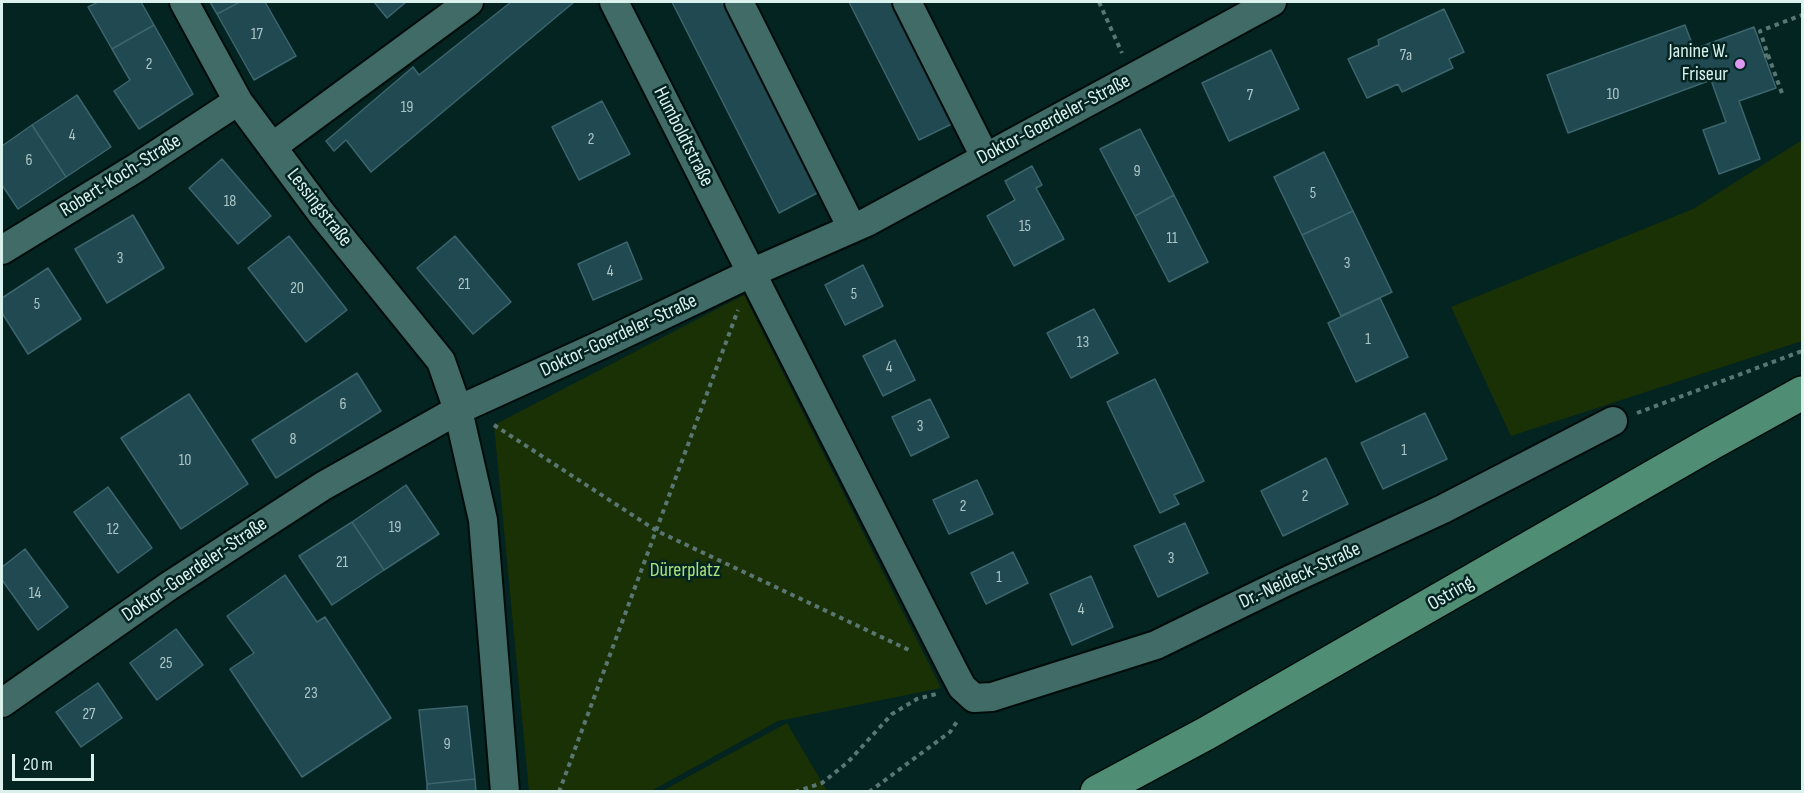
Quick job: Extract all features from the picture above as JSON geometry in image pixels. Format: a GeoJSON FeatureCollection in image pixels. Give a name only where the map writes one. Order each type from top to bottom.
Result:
{"type":"FeatureCollection","features":[{"type":"Feature","properties":{"kind":"main road","name":"Ostring"},"geometry":{"type":"LineString","coordinates":[[1097,792],[1217,727],[1803,393]]}},
{"type":"Feature","properties":{"kind":"street","name":"Lessingstraße"},"geometry":{"type":"LineString","coordinates":[[184,2],[238,101],[322,214],[441,361],[458,410]]}},
{"type":"Feature","properties":{"kind":"street"},"geometry":{"type":"LineString","coordinates":[[272,147],[470,2]]}},
{"type":"Feature","properties":{"kind":"street","name":"Humboldtstraße"},"geometry":{"type":"LineString","coordinates":[[614,2],[751,273]]}},
{"type":"Feature","properties":{"kind":"street"},"geometry":{"type":"LineString","coordinates":[[740,2],[852,228]]}},
{"type":"Feature","properties":{"kind":"street"},"geometry":{"type":"LineString","coordinates":[[907,2],[985,157]]}},
{"type":"Feature","properties":{"kind":"street","name":"Doktor-Goerdeler-Straße"},"geometry":{"type":"LineString","coordinates":[[2,703],[168,586],[314,492],[458,410],[852,228],[1266,5]]}},
{"type":"Feature","properties":{"kind":"street","name":"Robert-Koch-Straße"},"geometry":{"type":"LineString","coordinates":[[2,250],[136,168],[238,101]]}},
{"type":"Feature","properties":{"kind":"street"},"geometry":{"type":"LineString","coordinates":[[751,273],[963,685]]}},
{"type":"Feature","properties":{"kind":"street"},"geometry":{"type":"LineString","coordinates":[[458,410],[483,520],[505,792]]}},
{"type":"Feature","properties":{"kind":"street","name":"Dr.-Neideck-Straße"},"geometry":{"type":"LineString","coordinates":[[963,685],[992,698],[1156,645],[1443,509],[1613,422]]}},
{"type":"Feature","properties":{"kind":"path"},"geometry":{"type":"LineString","coordinates":[[1099,2],[1133,77]]}},
{"type":"Feature","properties":{"kind":"path"},"geometry":{"type":"LineString","coordinates":[[1783,96],[1766,56],[1760,32],[1803,15]]}},
{"type":"Feature","properties":{"kind":"path"},"geometry":{"type":"LineString","coordinates":[[559,792],[740,306]]}},
{"type":"Feature","properties":{"kind":"path"},"geometry":{"type":"LineString","coordinates":[[1613,422],[1803,351]]}},
{"type":"Feature","properties":{"kind":"path"},"geometry":{"type":"LineString","coordinates":[[494,425],[657,531],[963,685]]}},
{"type":"Feature","properties":{"kind":"path"},"geometry":{"type":"LineString","coordinates":[[869,792],[875,790],[950,732],[963,685]]}},
{"type":"Feature","properties":{"kind":"path"},"geometry":{"type":"LineString","coordinates":[[795,792],[822,783],[834,775],[892,714],[904,706],[917,699],[963,685]]}},
{"type":"Feature","properties":{"kind":"green space"},"geometry":{"type":"Polygon","coordinates":[[[1802,140],[1802,341],[1511,436],[1451,307],[1693,209],[1802,140]]]}},
{"type":"Feature","properties":{"kind":"green space","name":"Dürerplatz"},"geometry":{"type":"Polygon","coordinates":[[[744,295],[941,688],[778,721],[651,791],[529,791],[494,425],[744,295]]]}},
{"type":"Feature","properties":{"kind":"green space"},"geometry":{"type":"Polygon","coordinates":[[[787,723],[827,791],[662,791],[787,723]]]}},
{"type":"Feature","properties":{"kind":"building"},"geometry":{"type":"Polygon","coordinates":[[[98,2],[141,2],[154,25],[112,49],[88,7],[98,2]]]}},
{"type":"Feature","properties":{"kind":"building"},"geometry":{"type":"Polygon","coordinates":[[[210,2],[240,2],[217,14],[210,2]]]}},
{"type":"Feature","properties":{"kind":"building"},"geometry":{"type":"Polygon","coordinates":[[[240,2],[265,2],[296,56],[254,80],[217,14],[240,2]]]}},
{"type":"Feature","properties":{"kind":"building"},"geometry":{"type":"Polygon","coordinates":[[[374,2],[406,2],[387,18],[374,2]]]}},
{"type":"Feature","properties":{"kind":"building"},"geometry":{"type":"Polygon","coordinates":[[[511,2],[574,2],[371,172],[346,140],[334,151],[326,141],[413,67],[419,75],[511,2]]]}},
{"type":"Feature","properties":{"kind":"building"},"geometry":{"type":"Polygon","coordinates":[[[672,2],[722,2],[819,192],[779,213],[672,2]]]}},
{"type":"Feature","properties":{"kind":"building"},"geometry":{"type":"Polygon","coordinates":[[[849,2],[901,2],[960,120],[919,140],[849,2]]]}},
{"type":"Feature","properties":{"kind":"building"},"geometry":{"type":"Polygon","coordinates":[[[1444,9],[1464,52],[1449,59],[1453,68],[1402,92],[1398,84],[1367,98],[1348,59],[1379,45],[1378,40],[1444,9]]]}},
{"type":"Feature","properties":{"kind":"building"},"geometry":{"type":"Polygon","coordinates":[[[154,25],[193,94],[139,129],[114,91],[130,80],[112,49],[154,25]]]}},
{"type":"Feature","properties":{"kind":"building"},"geometry":{"type":"Polygon","coordinates":[[[1685,25],[1694,49],[1754,27],[1776,88],[1739,101],[1760,159],[1719,174],[1703,130],[1726,122],[1711,80],[1568,133],[1547,75],[1685,25]]]}},
{"type":"Feature","properties":{"kind":"building"},"geometry":{"type":"Polygon","coordinates":[[[1271,50],[1299,109],[1229,141],[1202,83],[1271,50]]]}},
{"type":"Feature","properties":{"kind":"building"},"geometry":{"type":"Polygon","coordinates":[[[77,95],[111,147],[66,177],[32,125],[77,95]]]}},
{"type":"Feature","properties":{"kind":"building"},"geometry":{"type":"Polygon","coordinates":[[[602,101],[630,154],[579,180],[552,127],[602,101]]]}},
{"type":"Feature","properties":{"kind":"building"},"geometry":{"type":"Polygon","coordinates":[[[32,125],[66,177],[18,209],[2,185],[2,146],[32,125]]]}},
{"type":"Feature","properties":{"kind":"building"},"geometry":{"type":"Polygon","coordinates":[[[1140,129],[1174,195],[1135,216],[1100,149],[1140,129]]]}},
{"type":"Feature","properties":{"kind":"building"},"geometry":{"type":"Polygon","coordinates":[[[1324,152],[1353,211],[1302,235],[1274,177],[1324,152]]]}},
{"type":"Feature","properties":{"kind":"building"},"geometry":{"type":"Polygon","coordinates":[[[222,159],[271,216],[238,244],[189,188],[222,159]]]}},
{"type":"Feature","properties":{"kind":"building"},"geometry":{"type":"Polygon","coordinates":[[[1032,166],[1042,185],[1036,188],[1064,239],[1014,266],[987,216],[1015,200],[1005,181],[1032,166]]]}},
{"type":"Feature","properties":{"kind":"building"},"geometry":{"type":"Polygon","coordinates":[[[1174,195],[1208,262],[1169,282],[1135,216],[1174,195]]]}},
{"type":"Feature","properties":{"kind":"building"},"geometry":{"type":"Polygon","coordinates":[[[1353,211],[1392,292],[1341,316],[1302,235],[1353,211]]]}},
{"type":"Feature","properties":{"kind":"building"},"geometry":{"type":"Polygon","coordinates":[[[133,215],[164,268],[107,303],[75,249],[133,215]]]}},
{"type":"Feature","properties":{"kind":"building"},"geometry":{"type":"Polygon","coordinates":[[[289,236],[347,310],[306,342],[248,268],[289,236]]]}},
{"type":"Feature","properties":{"kind":"building"},"geometry":{"type":"Polygon","coordinates":[[[455,236],[511,302],[473,334],[417,268],[455,236]]]}},
{"type":"Feature","properties":{"kind":"building"},"geometry":{"type":"Polygon","coordinates":[[[627,242],[642,279],[593,300],[578,264],[627,242]]]}},
{"type":"Feature","properties":{"kind":"building"},"geometry":{"type":"Polygon","coordinates":[[[863,265],[883,306],[845,325],[825,285],[863,265]]]}},
{"type":"Feature","properties":{"kind":"building"},"geometry":{"type":"Polygon","coordinates":[[[48,268],[81,319],[28,354],[2,313],[2,298],[48,268]]]}},
{"type":"Feature","properties":{"kind":"building"},"geometry":{"type":"Polygon","coordinates":[[[1380,298],[1408,357],[1356,382],[1328,323],[1380,298]]]}},
{"type":"Feature","properties":{"kind":"building"},"geometry":{"type":"Polygon","coordinates":[[[1094,309],[1118,353],[1071,378],[1047,333],[1094,309]]]}},
{"type":"Feature","properties":{"kind":"building"},"geometry":{"type":"Polygon","coordinates":[[[895,340],[915,380],[883,396],[863,356],[895,340]]]}},
{"type":"Feature","properties":{"kind":"building"},"geometry":{"type":"Polygon","coordinates":[[[357,373],[381,411],[276,478],[252,440],[357,373]]]}},
{"type":"Feature","properties":{"kind":"building"},"geometry":{"type":"Polygon","coordinates":[[[1155,379],[1204,481],[1174,495],[1179,504],[1160,513],[1107,402],[1155,379]]]}},
{"type":"Feature","properties":{"kind":"building"},"geometry":{"type":"Polygon","coordinates":[[[189,394],[248,484],[181,529],[121,438],[189,394]]]}},
{"type":"Feature","properties":{"kind":"building"},"geometry":{"type":"Polygon","coordinates":[[[930,399],[949,437],[911,456],[892,417],[930,399]]]}},
{"type":"Feature","properties":{"kind":"building"},"geometry":{"type":"Polygon","coordinates":[[[1425,413],[1447,459],[1383,489],[1361,443],[1425,413]]]}},
{"type":"Feature","properties":{"kind":"building"},"geometry":{"type":"Polygon","coordinates":[[[1326,458],[1348,504],[1283,536],[1261,491],[1326,458]]]}},
{"type":"Feature","properties":{"kind":"building"},"geometry":{"type":"Polygon","coordinates":[[[977,480],[993,514],[949,534],[933,500],[977,480]]]}},
{"type":"Feature","properties":{"kind":"building"},"geometry":{"type":"Polygon","coordinates":[[[406,485],[439,534],[384,570],[352,522],[406,485]]]}},
{"type":"Feature","properties":{"kind":"building"},"geometry":{"type":"Polygon","coordinates":[[[108,487],[152,548],[118,573],[74,512],[108,487]]]}},
{"type":"Feature","properties":{"kind":"building"},"geometry":{"type":"Polygon","coordinates":[[[352,522],[384,570],[332,605],[299,556],[352,522]]]}},
{"type":"Feature","properties":{"kind":"building"},"geometry":{"type":"Polygon","coordinates":[[[1185,523],[1208,573],[1158,597],[1134,546],[1185,523]]]}},
{"type":"Feature","properties":{"kind":"building"},"geometry":{"type":"Polygon","coordinates":[[[25,549],[68,607],[38,630],[2,580],[2,567],[25,549]]]}},
{"type":"Feature","properties":{"kind":"building"},"geometry":{"type":"Polygon","coordinates":[[[1013,552],[1028,583],[986,604],[971,573],[1013,552]]]}},
{"type":"Feature","properties":{"kind":"building"},"geometry":{"type":"Polygon","coordinates":[[[285,575],[317,622],[325,617],[391,718],[302,777],[230,669],[254,653],[227,616],[285,575]]]}},
{"type":"Feature","properties":{"kind":"building"},"geometry":{"type":"Polygon","coordinates":[[[1091,576],[1113,627],[1072,645],[1050,594],[1091,576]]]}},
{"type":"Feature","properties":{"kind":"building"},"geometry":{"type":"Polygon","coordinates":[[[176,629],[203,665],[157,700],[130,663],[176,629]]]}},
{"type":"Feature","properties":{"kind":"building"},"geometry":{"type":"Polygon","coordinates":[[[98,683],[122,718],[81,747],[56,712],[98,683]]]}},
{"type":"Feature","properties":{"kind":"building"},"geometry":{"type":"Polygon","coordinates":[[[467,706],[475,779],[427,784],[419,710],[467,706]]]}},
{"type":"Feature","properties":{"kind":"building"},"geometry":{"type":"Polygon","coordinates":[[[475,779],[476,792],[427,792],[427,784],[475,779]]]}},
{"type":"Feature","properties":{"kind":"place","name":"Janine W. Friseur"},"geometry":{"type":"Point","coordinates":[1740,64]}}]}
